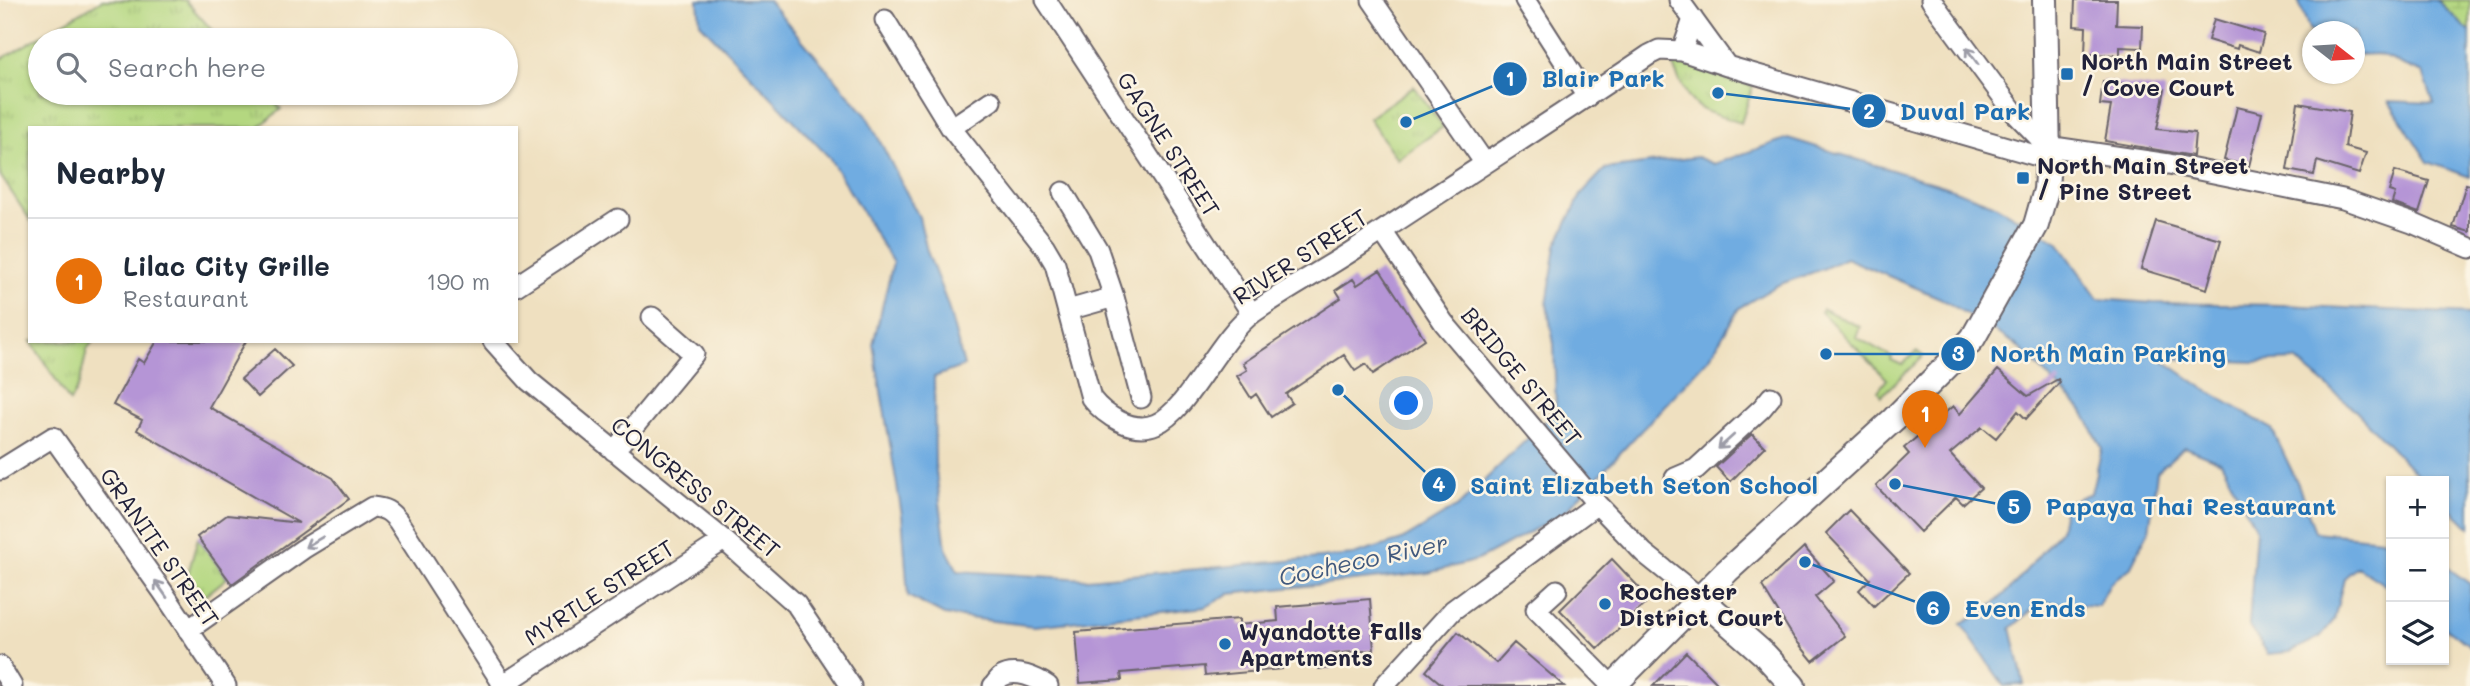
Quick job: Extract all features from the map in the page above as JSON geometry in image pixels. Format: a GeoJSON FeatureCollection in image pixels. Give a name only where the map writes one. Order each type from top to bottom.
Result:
{"type":"FeatureCollection","features":[{"type":"Feature","properties":{"kind":"main road"},"geometry":{"type":"LineString","coordinates":[[1612,686],[1700,598],[1894,419],[1973,338],[2036,225],[2046,190],[2048,152],[2045,0]]}},
{"type":"Feature","properties":{"kind":"main road"},"geometry":{"type":"LineString","coordinates":[[1700,598],[1765,656],[1793,686]]}},
{"type":"Feature","properties":{"kind":"street","name":"GAGNE STREET"},"geometry":{"type":"LineString","coordinates":[[1046,0],[1252,314]]}},
{"type":"Feature","properties":{"kind":"street"},"geometry":{"type":"LineString","coordinates":[[1372,0],[1485,162]]}},
{"type":"Feature","properties":{"kind":"street"},"geometry":{"type":"LineString","coordinates":[[1525,0],[1587,97]]}},
{"type":"Feature","properties":{"kind":"street"},"geometry":{"type":"LineString","coordinates":[[1679,0],[1727,66]]}},
{"type":"Feature","properties":{"kind":"street"},"geometry":{"type":"LineString","coordinates":[[1931,0],[2014,112],[2048,152]]}},
{"type":"Feature","properties":{"kind":"street"},"geometry":{"type":"LineString","coordinates":[[1682,51],[1693,19]]}},
{"type":"Feature","properties":{"kind":"street","name":"RIVER STREET"},"geometry":{"type":"LineString","coordinates":[[885,20],[951,128],[1045,247],[1058,273],[1091,398],[1100,409],[1128,425],[1143,427],[1157,424],[1170,413],[1185,398],[1235,329],[1252,314],[1659,50],[1682,51],[1727,66],[2048,152],[2169,164],[2343,199],[2412,223],[2470,248]]}},
{"type":"Feature","properties":{"kind":"street"},"geometry":{"type":"LineString","coordinates":[[951,128],[991,101]]}},
{"type":"Feature","properties":{"kind":"street"},"geometry":{"type":"LineString","coordinates":[[1063,192],[1098,250],[1114,297],[1141,398]]}},
{"type":"Feature","properties":{"kind":"street"},"geometry":{"type":"LineString","coordinates":[[518,285],[618,219]]}},
{"type":"Feature","properties":{"kind":"street","name":"BRIDGE STREET"},"geometry":{"type":"LineString","coordinates":[[1382,231],[1444,323],[1520,415],[1644,553],[1700,598]]}},
{"type":"Feature","properties":{"kind":"street"},"geometry":{"type":"LineString","coordinates":[[1068,310],[1114,297]]}},
{"type":"Feature","properties":{"kind":"street"},"geometry":{"type":"LineString","coordinates":[[614,451],[694,354],[652,317]]}},
{"type":"Feature","properties":{"kind":"street","name":"CONGRESS STREET"},"geometry":{"type":"LineString","coordinates":[[495,343],[528,381],[724,540],[796,604],[851,686]]}},
{"type":"Feature","properties":{"kind":"street"},"geometry":{"type":"LineString","coordinates":[[1675,478],[1696,469],[1771,397]]}},
{"type":"Feature","properties":{"kind":"street","name":"GRANITE STREET"},"geometry":{"type":"LineString","coordinates":[[0,470],[53,437],[226,686]]}},
{"type":"Feature","properties":{"kind":"street"},"geometry":{"type":"LineString","coordinates":[[1384,686],[1453,610],[1595,500]]}},
{"type":"Feature","properties":{"kind":"street"},"geometry":{"type":"LineString","coordinates":[[188,630],[303,549],[372,507],[390,511],[503,685]]}},
{"type":"Feature","properties":{"kind":"street","name":"MYRTLE STREET"},"geometry":{"type":"LineString","coordinates":[[503,685],[724,540]]}},
{"type":"Feature","properties":{"kind":"street"},"geometry":{"type":"LineString","coordinates":[[1557,590],[1536,610],[1612,686]]}},
{"type":"Feature","properties":{"kind":"street"},"geometry":{"type":"LineString","coordinates":[[0,666],[12,686]]}},
{"type":"Feature","properties":{"kind":"street"},"geometry":{"type":"LineString","coordinates":[[993,686],[1002,676],[1013,674],[1028,676],[1048,686]]}},
{"type":"Feature","properties":{"kind":"green space"},"geometry":{"type":"Polygon","coordinates":[[[102,0],[185,0],[210,28],[54,28],[102,0]]]}},
{"type":"Feature","properties":{"kind":"green space"},"geometry":{"type":"Polygon","coordinates":[[[2437,0],[2470,0],[2470,32],[2437,0]]]}},
{"type":"Feature","properties":{"kind":"green space"},"geometry":{"type":"Polygon","coordinates":[[[28,44],[28,105],[278,105],[281,109],[260,126],[28,126],[28,217],[0,175],[0,60],[28,44]]]}},
{"type":"Feature","properties":{"kind":"green space"},"geometry":{"type":"Polygon","coordinates":[[[1677,62],[1753,86],[1741,123],[1696,106],[1685,91],[1672,64],[1677,62]]]}},
{"type":"Feature","properties":{"kind":"green space"},"geometry":{"type":"Polygon","coordinates":[[[1414,86],[1443,127],[1397,159],[1369,118],[1414,86]]]}},
{"type":"Feature","properties":{"kind":"green space"},"geometry":{"type":"Polygon","coordinates":[[[1823,309],[1860,327],[1856,337],[1892,357],[1891,360],[1902,365],[1917,351],[1923,356],[1881,396],[1878,391],[1887,379],[1821,312],[1823,309]]]}},
{"type":"Feature","properties":{"kind":"green space"},"geometry":{"type":"Polygon","coordinates":[[[32,343],[92,343],[87,350],[79,385],[70,402],[32,343]]]}},
{"type":"Feature","properties":{"kind":"green space"},"geometry":{"type":"Polygon","coordinates":[[[198,538],[227,578],[196,603],[185,584],[198,538]]]}},
{"type":"Feature","properties":{"kind":"water","name":"Cocheco River"},"geometry":{"type":"Polygon","coordinates":[[[698,0],[768,0],[867,116],[919,217],[927,251],[947,303],[964,366],[934,377],[935,464],[946,548],[958,571],[1087,579],[1353,555],[1402,540],[1458,506],[1556,411],[1554,344],[1547,305],[1556,245],[1582,193],[1605,169],[1697,157],[1714,164],[1788,138],[1944,186],[1993,204],[2058,242],[2098,299],[2470,314],[2470,528],[2449,507],[2449,476],[2418,476],[2354,409],[2296,360],[2253,362],[2160,358],[2203,388],[2272,429],[2298,484],[2315,532],[2386,541],[2386,586],[2357,567],[2344,578],[2334,620],[2320,637],[2290,652],[2268,654],[2249,625],[2256,529],[2221,462],[2184,447],[2157,472],[2149,531],[2130,568],[2110,584],[2098,606],[2041,602],[2011,628],[2024,684],[2004,686],[1961,624],[1985,612],[2013,586],[2060,530],[2065,503],[2091,493],[2102,448],[2083,411],[2015,344],[1940,298],[1846,258],[1778,285],[1739,308],[1711,356],[1563,514],[1478,560],[1428,573],[1229,594],[1206,607],[1034,626],[944,615],[908,596],[902,515],[873,344],[893,263],[829,157],[700,23],[698,0]]]}},
{"type":"Feature","properties":{"kind":"water"},"geometry":{"type":"Polygon","coordinates":[[[2298,0],[2436,0],[2470,32],[2470,177],[2428,162],[2389,101],[2434,103],[2423,73],[2378,54],[2365,55],[2365,21],[2306,21],[2298,0]]]}},
{"type":"Feature","properties":{"kind":"water"},"geometry":{"type":"Polygon","coordinates":[[[2449,569],[2470,584],[2470,646],[2449,631],[2449,569]]]}},
{"type":"Feature","properties":{"kind":"building"},"geometry":{"type":"Polygon","coordinates":[[[2075,0],[2117,0],[2116,25],[2143,26],[2142,48],[2120,47],[2120,55],[2085,54],[2086,27],[2074,26],[2075,0]]]}},
{"type":"Feature","properties":{"kind":"building"},"geometry":{"type":"Polygon","coordinates":[[[2214,19],[2264,34],[2259,52],[2238,45],[2237,49],[2208,40],[2214,19]]]}},
{"type":"Feature","properties":{"kind":"building"},"geometry":{"type":"Polygon","coordinates":[[[2103,81],[2165,89],[2157,129],[2195,133],[2193,156],[2105,141],[2111,106],[2100,105],[2103,81]]]}},
{"type":"Feature","properties":{"kind":"building"},"geometry":{"type":"Polygon","coordinates":[[[2298,103],[2350,112],[2345,147],[2366,153],[2359,174],[2317,161],[2314,175],[2287,170],[2298,103]]]}},
{"type":"Feature","properties":{"kind":"building"},"geometry":{"type":"Polygon","coordinates":[[[2237,107],[2262,113],[2249,166],[2224,160],[2237,107]]]}},
{"type":"Feature","properties":{"kind":"building"},"geometry":{"type":"Polygon","coordinates":[[[2395,171],[2429,181],[2419,213],[2392,203],[2395,193],[2389,191],[2395,171]]]}},
{"type":"Feature","properties":{"kind":"building"},"geometry":{"type":"Polygon","coordinates":[[[2466,184],[2470,185],[2470,232],[2453,227],[2466,184]]]}},
{"type":"Feature","properties":{"kind":"building"},"geometry":{"type":"Polygon","coordinates":[[[2156,221],[2221,240],[2207,289],[2141,269],[2156,221]]]}},
{"type":"Feature","properties":{"kind":"building"},"geometry":{"type":"Polygon","coordinates":[[[1380,270],[1425,339],[1373,374],[1366,364],[1355,371],[1344,355],[1286,394],[1292,403],[1271,417],[1256,394],[1251,398],[1237,376],[1247,370],[1243,363],[1341,298],[1336,290],[1353,279],[1357,285],[1380,270]]]}},
{"type":"Feature","properties":{"kind":"building"},"geometry":{"type":"Polygon","coordinates":[[[156,343],[245,343],[209,407],[333,478],[349,499],[232,584],[197,537],[227,515],[299,523],[137,430],[142,420],[113,405],[138,359],[144,363],[156,343]]]}},
{"type":"Feature","properties":{"kind":"building"},"geometry":{"type":"Polygon","coordinates":[[[275,349],[292,366],[258,397],[241,379],[275,349]]]}},
{"type":"Feature","properties":{"kind":"building"},"geometry":{"type":"Polygon","coordinates":[[[1998,370],[2028,396],[2058,379],[2060,382],[2026,419],[2018,411],[1996,438],[1982,427],[1950,454],[1981,488],[1963,504],[1956,497],[1920,532],[1876,486],[1909,454],[1904,448],[1953,406],[1960,414],[1998,370]]]}},
{"type":"Feature","properties":{"kind":"building"},"geometry":{"type":"Polygon","coordinates":[[[1752,434],[1765,447],[1730,482],[1716,467],[1752,434]]]}},
{"type":"Feature","properties":{"kind":"building"},"geometry":{"type":"Polygon","coordinates":[[[1849,510],[1909,573],[1874,606],[1859,590],[1870,579],[1826,533],[1849,510]]]}},
{"type":"Feature","properties":{"kind":"building"},"geometry":{"type":"Polygon","coordinates":[[[1804,547],[1834,581],[1815,597],[1845,636],[1813,661],[1794,638],[1762,586],[1804,547]]]}},
{"type":"Feature","properties":{"kind":"building","name":"Rochester District Court"},"geometry":{"type":"Polygon","coordinates":[[[1612,559],[1650,599],[1598,649],[1560,610],[1612,559]]]}},
{"type":"Feature","properties":{"kind":"building","name":"Wyandotte Falls Apartments"},"geometry":{"type":"Polygon","coordinates":[[[1370,599],[1374,650],[1332,654],[1333,668],[1319,669],[1318,656],[1281,659],[1282,669],[1205,676],[1204,666],[1121,673],[1122,680],[1080,683],[1076,632],[1239,619],[1239,625],[1278,621],[1277,607],[1370,599]]]}},
{"type":"Feature","properties":{"kind":"building"},"geometry":{"type":"Polygon","coordinates":[[[1458,632],[1496,663],[1514,643],[1564,686],[1444,686],[1426,671],[1458,632]]]}},
{"type":"Feature","properties":{"kind":"building"},"geometry":{"type":"Polygon","coordinates":[[[1686,652],[1720,686],[1653,686],[1686,652]]]}},
{"type":"Feature","properties":{"kind":"place","name":"North Main Street / Cove Court"},"geometry":{"type":"Point","coordinates":[2067,74]}},
{"type":"Feature","properties":{"kind":"place","name":"Duval Park"},"geometry":{"type":"Point","coordinates":[1718,93]}},
{"type":"Feature","properties":{"kind":"place","name":"Blair Park"},"geometry":{"type":"Point","coordinates":[1406,122]}},
{"type":"Feature","properties":{"kind":"place","name":"North Main Street / Pine Street"},"geometry":{"type":"Point","coordinates":[2023,178]}},
{"type":"Feature","properties":{"kind":"place","name":"North Main Parking"},"geometry":{"type":"Point","coordinates":[1826,354]}},
{"type":"Feature","properties":{"kind":"place","name":"Saint Elizabeth Seton School"},"geometry":{"type":"Point","coordinates":[1338,390]}},
{"type":"Feature","properties":{"kind":"place","name":"Lilac City Grille"},"geometry":{"type":"Point","coordinates":[1925,448]}},
{"type":"Feature","properties":{"kind":"place","name":"Papaya Thai Restaurant"},"geometry":{"type":"Point","coordinates":[1895,484]}},
{"type":"Feature","properties":{"kind":"place","name":"Even Ends"},"geometry":{"type":"Point","coordinates":[1805,562]}},
{"type":"Feature","properties":{"kind":"place","name":"Rochester District Court"},"geometry":{"type":"Point","coordinates":[1605,604]}},
{"type":"Feature","properties":{"kind":"place","name":"Wyandotte Falls Apartments"},"geometry":{"type":"Point","coordinates":[1225,644]}}]}
